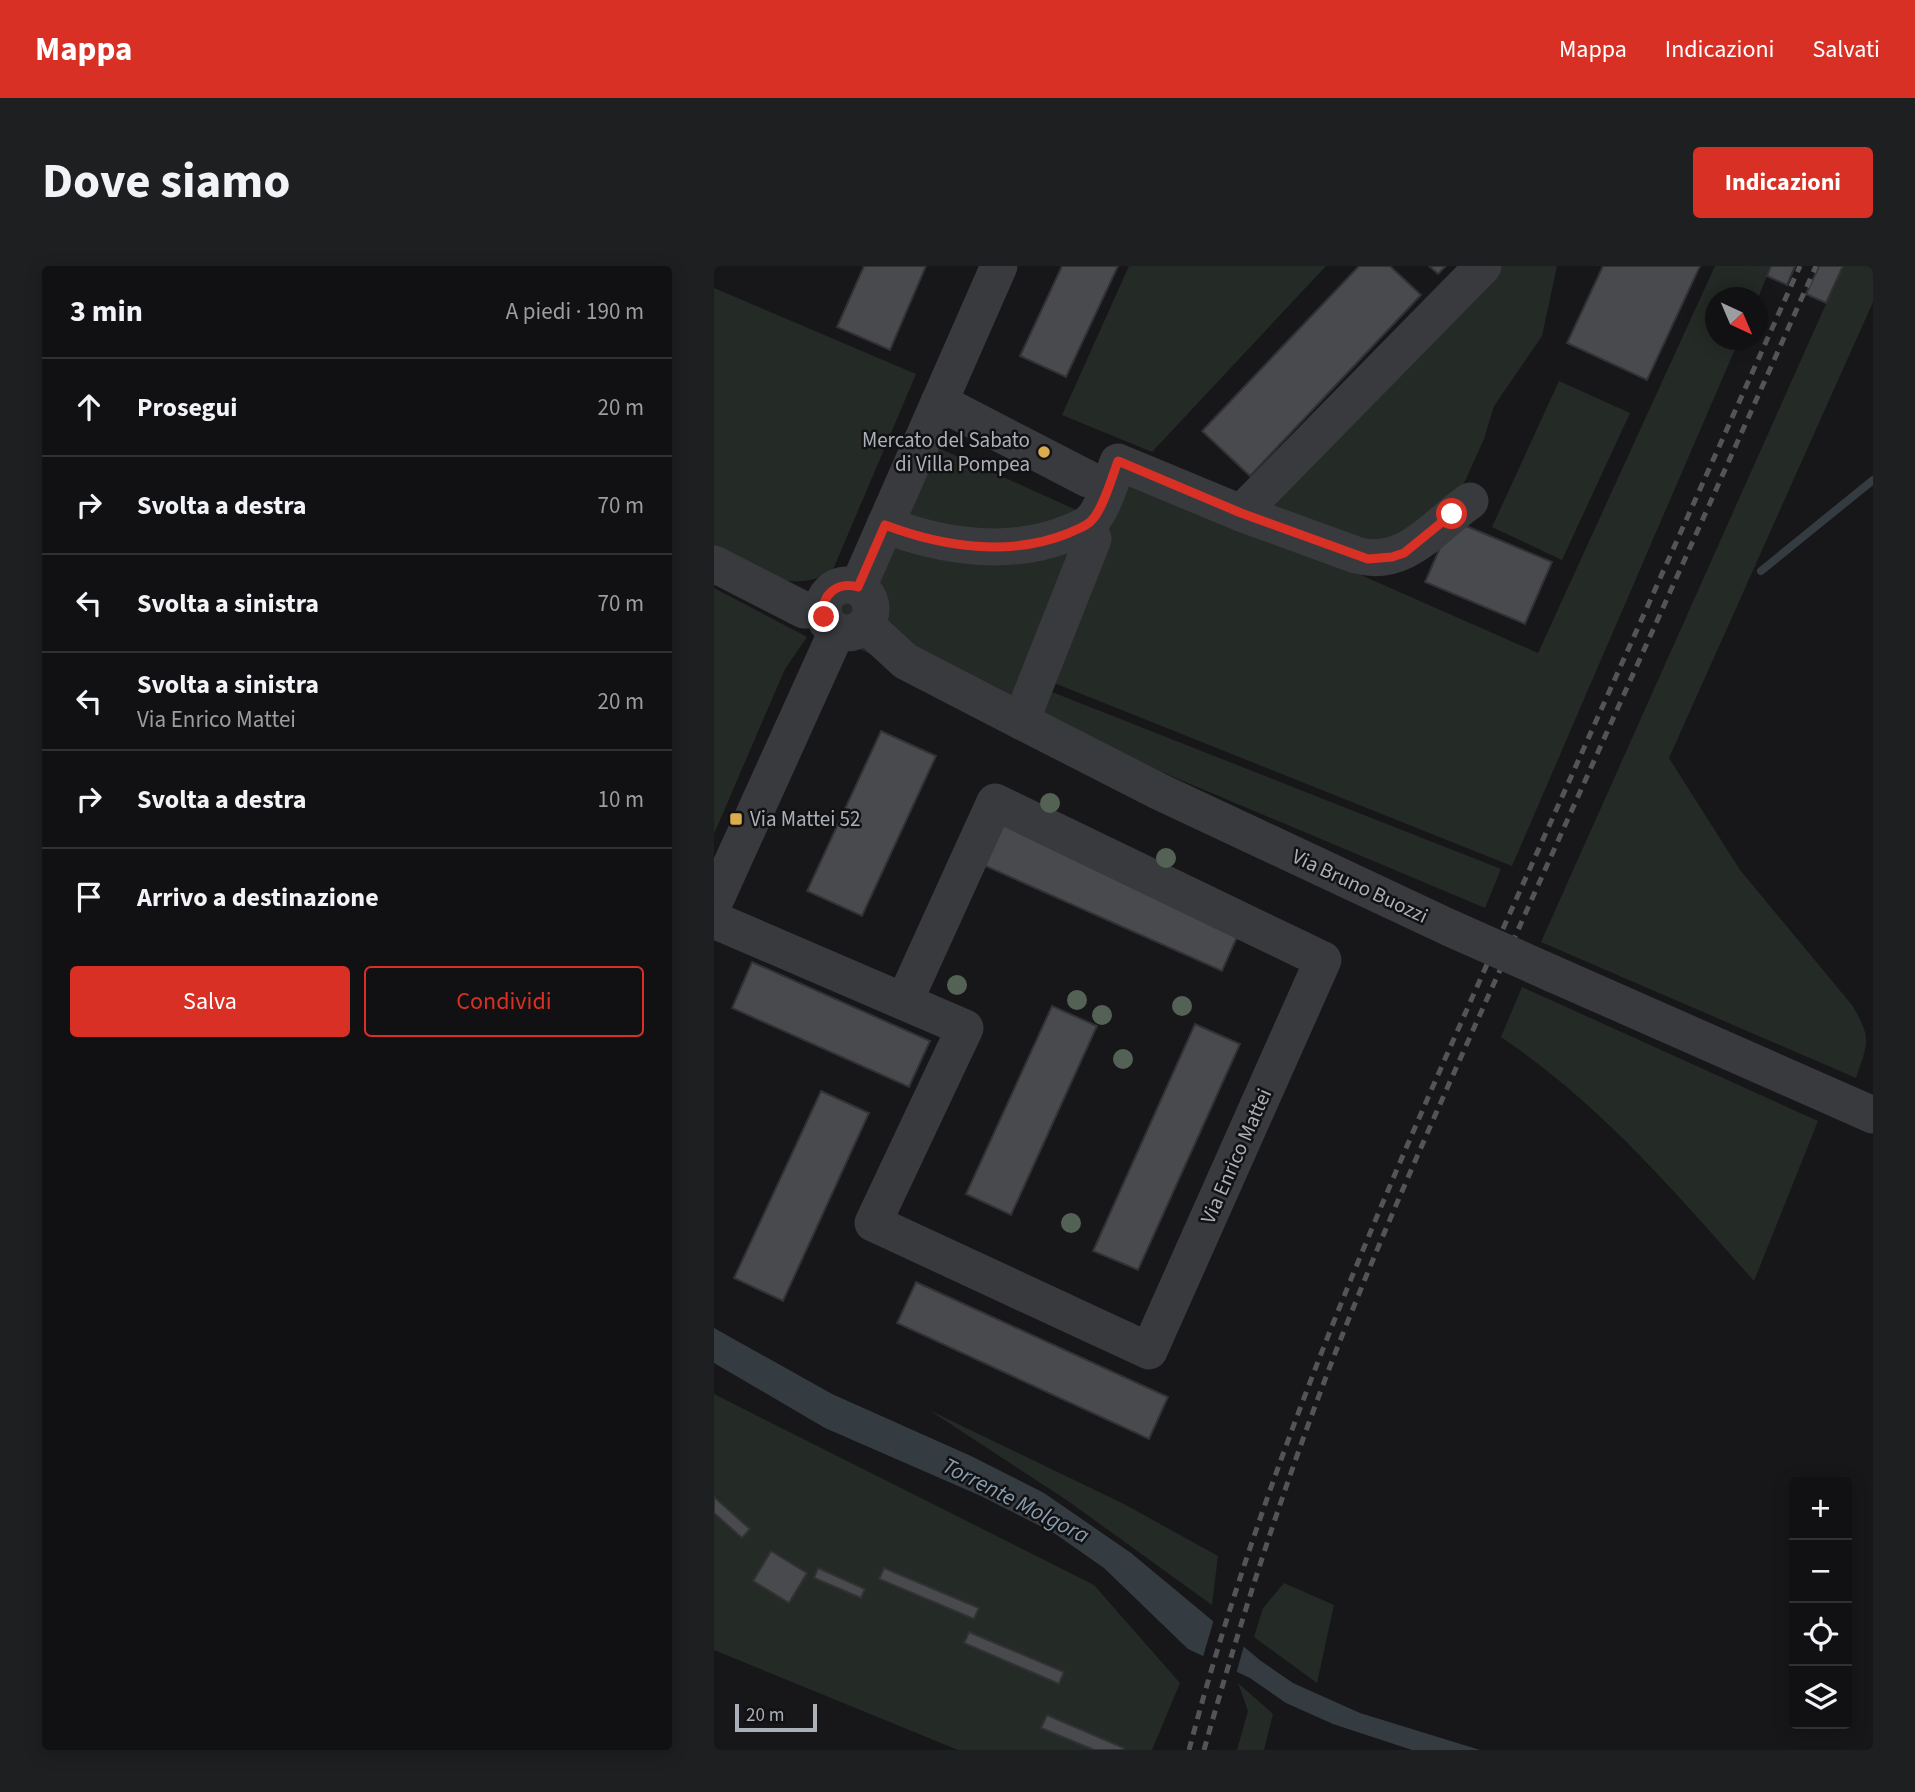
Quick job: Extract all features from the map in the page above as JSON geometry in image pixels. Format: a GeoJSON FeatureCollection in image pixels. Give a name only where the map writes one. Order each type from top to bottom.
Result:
{"type":"FeatureCollection","features":[{"type":"Feature","properties":{"kind":"street"},"geometry":{"type":"LineString","coordinates":[[714,564],[804,610],[842,622],[870,619],[869,597],[858,587],[999,266]]}},
{"type":"Feature","properties":{"kind":"street"},"geometry":{"type":"LineString","coordinates":[[1241,513],[1483,266]]}},
{"type":"Feature","properties":{"kind":"street"},"geometry":{"type":"LineString","coordinates":[[939,402],[1088,479]]}},
{"type":"Feature","properties":{"kind":"street"},"geometry":{"type":"LineString","coordinates":[[885,525],[919,537],[992,547],[1040,543],[1088,524],[1094,519],[1118,461],[1241,513],[1368,559],[1392,557],[1413,548],[1470,501]]}},
{"type":"Feature","properties":{"kind":"street"},"geometry":{"type":"LineString","coordinates":[[1021,722],[1093,539],[1088,524]]}},
{"type":"Feature","properties":{"kind":"street"},"geometry":{"type":"LineString","coordinates":[[714,904],[842,622]]}},
{"type":"Feature","properties":{"kind":"street","name":"Via Bruno Buozzi"},"geometry":{"type":"LineString","coordinates":[[842,622],[905,661],[1158,791],[1450,928],[1873,1115]]}},
{"type":"Feature","properties":{"kind":"street","name":"Via Enrico Mattei"},"geometry":{"type":"LineString","coordinates":[[714,920],[904,1002],[965,1028],[873,1223],[1149,1351],[1323,960],[995,802],[904,1002]]}},
{"type":"Feature","properties":{"kind":"shaded area"},"geometry":{"type":"Polygon","coordinates":[[[1129,266],[1326,266],[1152,452],[1062,415],[1129,266]]]}},
{"type":"Feature","properties":{"kind":"shaded area"},"geometry":{"type":"Polygon","coordinates":[[[1494,266],[1557,266],[1542,336],[1494,406],[1484,439],[1450,506],[1428,528],[1362,547],[1260,510],[1494,266]]]}},
{"type":"Feature","properties":{"kind":"shaded area"},"geometry":{"type":"Polygon","coordinates":[[[1715,266],[1771,266],[1762,287],[1705,287],[1715,266]]]}},
{"type":"Feature","properties":{"kind":"shaded area"},"geometry":{"type":"Polygon","coordinates":[[[1843,266],[1873,266],[1873,302],[1669,758],[1740,870],[1852,1005],[1863,1025],[1866,1041],[1856,1078],[1541,942],[1843,266]]]}},
{"type":"Feature","properties":{"kind":"shaded area"},"geometry":{"type":"Polygon","coordinates":[[[714,288],[916,374],[832,572],[815,579],[785,580],[771,576],[714,547],[714,288]]]}},
{"type":"Feature","properties":{"kind":"shaded area"},"geometry":{"type":"Polygon","coordinates":[[[1705,288],[1705,350],[1735,350],[1512,866],[1039,677],[1019,726],[824,632],[912,436],[1103,522],[1127,472],[1538,653],[1705,288]]]}},
{"type":"Feature","properties":{"kind":"shaded area"},"geometry":{"type":"Polygon","coordinates":[[[1559,381],[1630,413],[1562,560],[1492,527],[1559,381]]]}},
{"type":"Feature","properties":{"kind":"shaded area"},"geometry":{"type":"Polygon","coordinates":[[[714,588],[807,637],[785,669],[714,834],[714,588]]]}},
{"type":"Feature","properties":{"kind":"shaded area"},"geometry":{"type":"Polygon","coordinates":[[[1052,692],[1501,869],[1485,908],[1152,768],[1041,718],[1052,692]]]}},
{"type":"Feature","properties":{"kind":"shaded area"},"geometry":{"type":"Polygon","coordinates":[[[1522,987],[1818,1121],[1754,1281],[1665,1182],[1604,1121],[1572,1091],[1501,1037],[1522,987]]]}},
{"type":"Feature","properties":{"kind":"shaded area"},"geometry":{"type":"Polygon","coordinates":[[[714,1394],[1094,1585],[1180,1683],[1152,1750],[958,1750],[714,1650],[714,1394]]]}},
{"type":"Feature","properties":{"kind":"shaded area"},"geometry":{"type":"Polygon","coordinates":[[[929,1410],[1124,1504],[1218,1556],[1212,1605],[1068,1501],[929,1410]]]}},
{"type":"Feature","properties":{"kind":"shaded area"},"geometry":{"type":"Polygon","coordinates":[[[1284,1583],[1334,1605],[1317,1683],[1254,1637],[1263,1608],[1284,1583]]]}},
{"type":"Feature","properties":{"kind":"shaded area"},"geometry":{"type":"Polygon","coordinates":[[[1238,1683],[1273,1714],[1264,1750],[1237,1750],[1248,1711],[1238,1683]]]}},
{"type":"Feature","properties":{"kind":"water","name":"Torrente Molgora"},"geometry":{"type":"Polygon","coordinates":[[[714,1328],[832,1394],[971,1456],[1044,1493],[1131,1553],[1261,1661],[1293,1683],[1360,1713],[1480,1750],[1412,1750],[1333,1724],[1286,1703],[1250,1678],[1188,1649],[1104,1568],[1054,1533],[981,1496],[825,1428],[714,1363],[714,1328]]]}},
{"type":"Feature","properties":{"kind":"pier"},"geometry":{"type":"Polygon","coordinates":[[[1215,1616],[1245,1642],[1236,1674],[1202,1660],[1215,1616]]]}},
{"type":"Feature","properties":{"kind":"building"},"geometry":{"type":"Polygon","coordinates":[[[864,266],[926,266],[890,350],[837,327],[864,266]]]}},
{"type":"Feature","properties":{"kind":"building"},"geometry":{"type":"Polygon","coordinates":[[[1062,266],[1118,266],[1066,377],[1020,356],[1062,266]]]}},
{"type":"Feature","properties":{"kind":"building"},"geometry":{"type":"Polygon","coordinates":[[[1359,266],[1390,266],[1421,295],[1250,476],[1202,431],[1359,266]]]}},
{"type":"Feature","properties":{"kind":"building"},"geometry":{"type":"Polygon","coordinates":[[[1429,266],[1446,266],[1438,274],[1429,266]]]}},
{"type":"Feature","properties":{"kind":"building"},"geometry":{"type":"Polygon","coordinates":[[[1603,266],[1700,266],[1647,380],[1567,343],[1603,266]]]}},
{"type":"Feature","properties":{"kind":"building"},"geometry":{"type":"Polygon","coordinates":[[[1771,266],[1795,266],[1787,285],[1767,276],[1771,266]]]}},
{"type":"Feature","properties":{"kind":"building"},"geometry":{"type":"Polygon","coordinates":[[[1819,266],[1843,266],[1826,303],[1806,294],[1819,266]]]}},
{"type":"Feature","properties":{"kind":"building"},"geometry":{"type":"Polygon","coordinates":[[[1452,520],[1552,562],[1525,624],[1425,582],[1452,520]]]}},
{"type":"Feature","properties":{"kind":"building"},"geometry":{"type":"Polygon","coordinates":[[[881,731],[936,756],[862,916],[807,891],[881,731]]]}},
{"type":"Feature","properties":{"kind":"building"},"geometry":{"type":"Polygon","coordinates":[[[1001,818],[1242,926],[1222,971],[981,864],[1001,818]]]}},
{"type":"Feature","properties":{"kind":"building"},"geometry":{"type":"Polygon","coordinates":[[[752,962],[930,1041],[909,1087],[732,1008],[752,962]]]}},
{"type":"Feature","properties":{"kind":"building"},"geometry":{"type":"Polygon","coordinates":[[[1052,1006],[1097,1026],[1011,1215],[966,1194],[1052,1006]]]}},
{"type":"Feature","properties":{"kind":"building"},"geometry":{"type":"Polygon","coordinates":[[[1195,1024],[1240,1044],[1138,1270],[1093,1251],[1195,1024]]]}},
{"type":"Feature","properties":{"kind":"building"},"geometry":{"type":"Polygon","coordinates":[[[821,1091],[869,1113],[783,1301],[734,1278],[821,1091]]]}},
{"type":"Feature","properties":{"kind":"building"},"geometry":{"type":"Polygon","coordinates":[[[916,1282],[1168,1397],[1149,1439],[897,1323],[916,1282]]]}},
{"type":"Feature","properties":{"kind":"building"},"geometry":{"type":"Polygon","coordinates":[[[714,1497],[750,1529],[742,1538],[714,1513],[714,1497]]]}},
{"type":"Feature","properties":{"kind":"building"},"geometry":{"type":"Polygon","coordinates":[[[771,1551],[807,1573],[789,1603],[753,1581],[771,1551]]]}},
{"type":"Feature","properties":{"kind":"building"},"geometry":{"type":"Polygon","coordinates":[[[818,1568],[865,1589],[861,1598],[814,1578],[818,1568]]]}},
{"type":"Feature","properties":{"kind":"building"},"geometry":{"type":"Polygon","coordinates":[[[884,1568],[979,1608],[974,1619],[879,1579],[884,1568]]]}},
{"type":"Feature","properties":{"kind":"building"},"geometry":{"type":"Polygon","coordinates":[[[969,1632],[1064,1672],[1059,1684],[964,1643],[969,1632]]]}},
{"type":"Feature","properties":{"kind":"building"},"geometry":{"type":"Polygon","coordinates":[[[1047,1715],[1124,1748],[1094,1750],[1041,1728],[1047,1715]]]}},
{"type":"Feature","properties":{"kind":"waterway"},"geometry":{"type":"LineString","coordinates":[[1761,571],[1873,480]]}},
{"type":"Feature","properties":{"kind":"railway"},"geometry":{"type":"LineString","coordinates":[[1189,1750],[1219,1643],[1254,1538],[1291,1433],[1373,1227],[1461,1023],[1800,266]]}},
{"type":"Feature","properties":{"kind":"railway"},"geometry":{"type":"LineString","coordinates":[[1204,1750],[1233,1649],[1282,1499],[1359,1293],[1458,1063],[1816,266]]}},
{"type":"Feature","properties":{"kind":"place","name":"Mercato del Sabato di Villa Pompea"},"geometry":{"type":"Point","coordinates":[1044,452]}},
{"type":"Feature","properties":{"kind":"place","name":"Via Mattei 52"},"geometry":{"type":"Point","coordinates":[736,819]}},
{"type":"Feature","properties":{"kind":"route"},"geometry":{"type":"LineString","coordinates":[[824,617],[824,602],[828,594],[842,585],[858,587],[885,525],[919,537],[978,546],[1010,547],[1040,543],[1082,527],[1094,519],[1118,461],[1241,513],[1368,559],[1404,553],[1452,514]]}}]}
